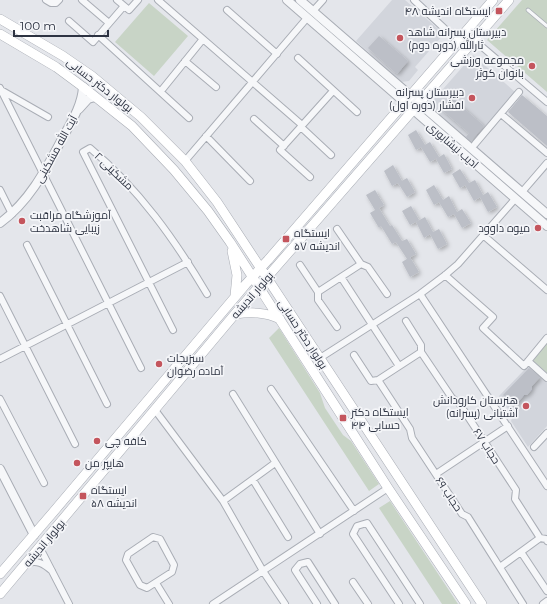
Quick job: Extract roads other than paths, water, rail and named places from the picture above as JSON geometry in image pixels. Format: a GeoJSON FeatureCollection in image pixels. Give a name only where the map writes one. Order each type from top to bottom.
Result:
{"type":"FeatureCollection","features":[{"type":"Feature","properties":{"kind":"main road","name":"بولوار اندیشه"},"geometry":{"type":"LineString","coordinates":[[0,574],[234,297],[493,0]]}},
{"type":"Feature","properties":{"kind":"main road","name":"بولوار اندیشه"},"geometry":{"type":"LineString","coordinates":[[0,594],[235,314],[509,0]]}},
{"type":"Feature","properties":{"kind":"main road","name":"بولوار دکتر حسابی"},"geometry":{"type":"LineString","coordinates":[[0,19],[63,56],[92,76],[141,117],[185,161],[217,202],[482,604]]}},
{"type":"Feature","properties":{"kind":"main road","name":"بولوار دکتر حسابی"},"geometry":{"type":"LineString","coordinates":[[0,34],[56,67],[83,86],[132,126],[154,148],[208,211],[230,242],[388,488],[466,604]]}},
{"type":"Feature","properties":{"kind":"main road"},"geometry":{"type":"LineString","coordinates":[[230,242],[236,263],[237,275],[234,297]]}},
{"type":"Feature","properties":{"kind":"main road"},"geometry":{"type":"LineString","coordinates":[[235,314],[258,313],[272,315],[280,319]]}},
{"type":"Feature","properties":{"kind":"street"},"geometry":{"type":"LineString","coordinates":[[46,0],[51,3],[56,3],[59,0]]}},
{"type":"Feature","properties":{"kind":"street"},"geometry":{"type":"LineString","coordinates":[[82,0],[109,24]]}},
{"type":"Feature","properties":{"kind":"street"},"geometry":{"type":"LineString","coordinates":[[117,0],[129,10],[138,0]]}},
{"type":"Feature","properties":{"kind":"street"},"geometry":{"type":"LineString","coordinates":[[158,0],[252,82],[331,155]]}},
{"type":"Feature","properties":{"kind":"street","name":"ادیب نیشابوری"},"geometry":{"type":"LineString","coordinates":[[287,0],[547,214]]}},
{"type":"Feature","properties":{"kind":"street","name":"ادیب نیشابوری"},"geometry":{"type":"LineString","coordinates":[[300,0],[407,99]]}},
{"type":"Feature","properties":{"kind":"street"},"geometry":{"type":"LineString","coordinates":[[313,11],[323,0]]}},
{"type":"Feature","properties":{"kind":"street"},"geometry":{"type":"LineString","coordinates":[[414,0],[445,29]]}},
{"type":"Feature","properties":{"kind":"street"},"geometry":{"type":"LineString","coordinates":[[69,21],[93,42],[124,6]]}},
{"type":"Feature","properties":{"kind":"street"},"geometry":{"type":"LineString","coordinates":[[227,10],[277,54]]}},
{"type":"Feature","properties":{"kind":"street"},"geometry":{"type":"LineString","coordinates":[[185,161],[307,18]]}},
{"type":"Feature","properties":{"kind":"street"},"geometry":{"type":"LineString","coordinates":[[98,35],[189,118]]}},
{"type":"Feature","properties":{"kind":"street"},"geometry":{"type":"LineString","coordinates":[[161,91],[203,39]]}},
{"type":"Feature","properties":{"kind":"street"},"geometry":{"type":"LineString","coordinates":[[474,40],[547,102]]}},
{"type":"Feature","properties":{"kind":"street"},"geometry":{"type":"LineString","coordinates":[[298,58],[357,112]]}},
{"type":"Feature","properties":{"kind":"street"},"geometry":{"type":"LineString","coordinates":[[185,61],[216,87]]}},
{"type":"Feature","properties":{"kind":"street"},"geometry":{"type":"LineString","coordinates":[[78,110],[83,94],[83,86]]}},
{"type":"Feature","properties":{"kind":"street"},"geometry":{"type":"LineString","coordinates":[[1,89],[48,117]]}},
{"type":"Feature","properties":{"kind":"street"},"geometry":{"type":"LineString","coordinates":[[1,89],[141,368]]}},
{"type":"Feature","properties":{"kind":"street"},"geometry":{"type":"LineString","coordinates":[[282,148],[334,91]]}},
{"type":"Feature","properties":{"kind":"street"},"geometry":{"type":"LineString","coordinates":[[475,144],[519,92]]}},
{"type":"Feature","properties":{"kind":"street"},"geometry":{"type":"LineString","coordinates":[[78,110],[88,99],[96,97]]}},
{"type":"Feature","properties":{"kind":"street","name":"ادیب نیشابوری"},"geometry":{"type":"LineString","coordinates":[[416,106],[515,199],[547,226]]}},
{"type":"Feature","properties":{"kind":"street","name":"آیت الله مشکینی"},"geometry":{"type":"LineString","coordinates":[[0,223],[12,214],[29,195],[43,175],[78,110]]}},
{"type":"Feature","properties":{"kind":"street"},"geometry":{"type":"LineString","coordinates":[[501,114],[547,153]]}},
{"type":"Feature","properties":{"kind":"street"},"geometry":{"type":"LineString","coordinates":[[254,119],[310,177]]}},
{"type":"Feature","properties":{"kind":"street"},"geometry":{"type":"LineString","coordinates":[[206,136],[250,181]]}},
{"type":"Feature","properties":{"kind":"street","name":"مشکینی ۲"},"geometry":{"type":"LineString","coordinates":[[150,282],[83,152],[90,148],[108,163],[157,217],[188,262]]}},
{"type":"Feature","properties":{"kind":"street"},"geometry":{"type":"LineString","coordinates":[[522,192],[547,163]]}},
{"type":"Feature","properties":{"kind":"street"},"geometry":{"type":"LineString","coordinates":[[0,190],[12,214]]}},
{"type":"Feature","properties":{"kind":"street"},"geometry":{"type":"LineString","coordinates":[[320,358],[420,294],[445,275],[458,264],[515,199]]}},
{"type":"Feature","properties":{"kind":"street"},"geometry":{"type":"LineString","coordinates":[[338,228],[361,264],[368,267],[387,294]]}},
{"type":"Feature","properties":{"kind":"street"},"geometry":{"type":"LineString","coordinates":[[483,235],[547,290]]}},
{"type":"Feature","properties":{"kind":"street"},"geometry":{"type":"LineString","coordinates":[[27,244],[107,404]]}},
{"type":"Feature","properties":{"kind":"street"},"geometry":{"type":"LineString","coordinates":[[0,358],[188,262],[207,294]]}},
{"type":"Feature","properties":{"kind":"street"},"geometry":{"type":"LineString","coordinates":[[318,292],[361,264]]}},
{"type":"Feature","properties":{"kind":"street"},"geometry":{"type":"LineString","coordinates":[[300,265],[318,292],[318,300],[336,327]]}},
{"type":"Feature","properties":{"kind":"street"},"geometry":{"type":"LineString","coordinates":[[445,275],[493,317],[483,328],[524,366],[547,338]]}},
{"type":"Feature","properties":{"kind":"street"},"geometry":{"type":"LineString","coordinates":[[341,277],[400,366]]}},
{"type":"Feature","properties":{"kind":"street"},"geometry":{"type":"LineString","coordinates":[[150,282],[173,330]]}},
{"type":"Feature","properties":{"kind":"street"},"geometry":{"type":"LineString","coordinates":[[420,294],[547,486]]}},
{"type":"Feature","properties":{"kind":"street"},"geometry":{"type":"LineString","coordinates":[[0,296],[76,444]]}},
{"type":"Feature","properties":{"kind":"street","name":"حجاب ۶۷"},"geometry":{"type":"LineString","coordinates":[[406,321],[421,345],[421,352],[452,398],[458,402],[516,490],[515,499],[540,538]]}},
{"type":"Feature","properties":{"kind":"street"},"geometry":{"type":"LineString","coordinates":[[354,355],[371,381],[378,380],[421,352]]}},
{"type":"Feature","properties":{"kind":"street"},"geometry":{"type":"LineString","coordinates":[[528,361],[547,378]]}},
{"type":"Feature","properties":{"kind":"street","name":"حجاب ۶۹"},"geometry":{"type":"LineString","coordinates":[[378,380],[410,429],[412,438],[462,514],[468,517],[523,604]]}},
{"type":"Feature","properties":{"kind":"street"},"geometry":{"type":"LineString","coordinates":[[271,389],[352,513],[357,526]]}},
{"type":"Feature","properties":{"kind":"street"},"geometry":{"type":"LineString","coordinates":[[232,394],[320,534]]}},
{"type":"Feature","properties":{"kind":"street"},"geometry":{"type":"LineString","coordinates":[[0,399],[44,483]]}},
{"type":"Feature","properties":{"kind":"street"},"geometry":{"type":"LineString","coordinates":[[155,410],[223,502],[263,571],[285,604]]}},
{"type":"Feature","properties":{"kind":"street"},"geometry":{"type":"LineString","coordinates":[[436,474],[508,426]]}},
{"type":"Feature","properties":{"kind":"street"},"geometry":{"type":"LineString","coordinates":[[534,447],[547,432]]}},
{"type":"Feature","properties":{"kind":"street"},"geometry":{"type":"LineString","coordinates":[[223,502],[275,463]]}},
{"type":"Feature","properties":{"kind":"street"},"geometry":{"type":"LineString","coordinates":[[0,469],[34,535]]}},
{"type":"Feature","properties":{"kind":"street"},"geometry":{"type":"LineString","coordinates":[[253,480],[288,537]]}},
{"type":"Feature","properties":{"kind":"street"},"geometry":{"type":"LineString","coordinates":[[214,604],[388,488]]}},
{"type":"Feature","properties":{"kind":"street"},"geometry":{"type":"LineString","coordinates":[[399,604],[353,534],[357,526],[367,523],[420,604]]}},
{"type":"Feature","properties":{"kind":"street"},"geometry":{"type":"LineString","coordinates":[[153,537],[160,539],[174,565],[172,572],[156,583],[147,588],[140,585],[126,560],[128,554],[153,537]]}},
{"type":"Feature","properties":{"kind":"street"},"geometry":{"type":"LineString","coordinates":[[500,566],[540,538],[546,539],[547,541]]}},
{"type":"Feature","properties":{"kind":"street"},"geometry":{"type":"LineString","coordinates":[[40,548],[69,604]]}},
{"type":"Feature","properties":{"kind":"street"},"geometry":{"type":"LineString","coordinates":[[292,552],[300,564]]}},
{"type":"Feature","properties":{"kind":"street"},"geometry":{"type":"LineString","coordinates":[[521,552],[547,591]]}},
{"type":"Feature","properties":{"kind":"street"},"geometry":{"type":"LineString","coordinates":[[25,565],[32,562],[37,562],[49,569],[54,574]]}},
{"type":"Feature","properties":{"kind":"street"},"geometry":{"type":"LineString","coordinates":[[317,604],[296,570],[300,564],[308,562],[335,604]]}},
{"type":"Feature","properties":{"kind":"street"},"geometry":{"type":"LineString","coordinates":[[353,582],[368,604]]}},
{"type":"Feature","properties":{"kind":"street"},"geometry":{"type":"LineString","coordinates":[[156,583],[169,604]]}},
{"type":"Feature","properties":{"kind":"street"},"geometry":{"type":"LineString","coordinates":[[543,604],[547,602]]}},
{"type":"Feature","properties":{"kind":"lane"},"geometry":{"type":"LineString","coordinates":[[528,10],[547,26]]}},
{"type":"Feature","properties":{"kind":"place","name":"ایستگاه اندیشه ۴۸"},"geometry":{"type":"Point","coordinates":[499,11]}},
{"type":"Feature","properties":{"kind":"place","name":"دبیرستان پسرانه شاهد ثارالله (دوره دوم)"},"geometry":{"type":"Point","coordinates":[400,38]}},
{"type":"Feature","properties":{"kind":"place","name":"مجموعه ورزشی بانوان کوثر"},"geometry":{"type":"Point","coordinates":[532,66]}},
{"type":"Feature","properties":{"kind":"place","name":"دبیرستان پسرانه افشار (دوره اول)"},"geometry":{"type":"Point","coordinates":[472,98]}},
{"type":"Feature","properties":{"kind":"place","name":"آموزشگاه مراقبت زیبایی شاهدخت"},"geometry":{"type":"Point","coordinates":[22,221]}},
{"type":"Feature","properties":{"kind":"place","name":"میوه داوود"},"geometry":{"type":"Point","coordinates":[538,228]}},
{"type":"Feature","properties":{"kind":"place","name":"ایستگاه اندیشه ۵۷"},"geometry":{"type":"Point","coordinates":[286,239]}},
{"type":"Feature","properties":{"kind":"place","name":"سبزیجات آماده رضوان"},"geometry":{"type":"Point","coordinates":[159,364]}},
{"type":"Feature","properties":{"kind":"place","name":"هنرستان کارودانش آشتیانی (پسرانه)"},"geometry":{"type":"Point","coordinates":[526,406]}},
{"type":"Feature","properties":{"kind":"place","name":"ایستگاه دکتر حسابی ۴۴"},"geometry":{"type":"Point","coordinates":[343,418]}},
{"type":"Feature","properties":{"kind":"place","name":"کافه چی"},"geometry":{"type":"Point","coordinates":[97,441]}},
{"type":"Feature","properties":{"kind":"place","name":"هایپر من"},"geometry":{"type":"Point","coordinates":[77,463]}},
{"type":"Feature","properties":{"kind":"place","name":"ایستگاه اندیشه ۵۸"},"geometry":{"type":"Point","coordinates":[83,496]}}]}
